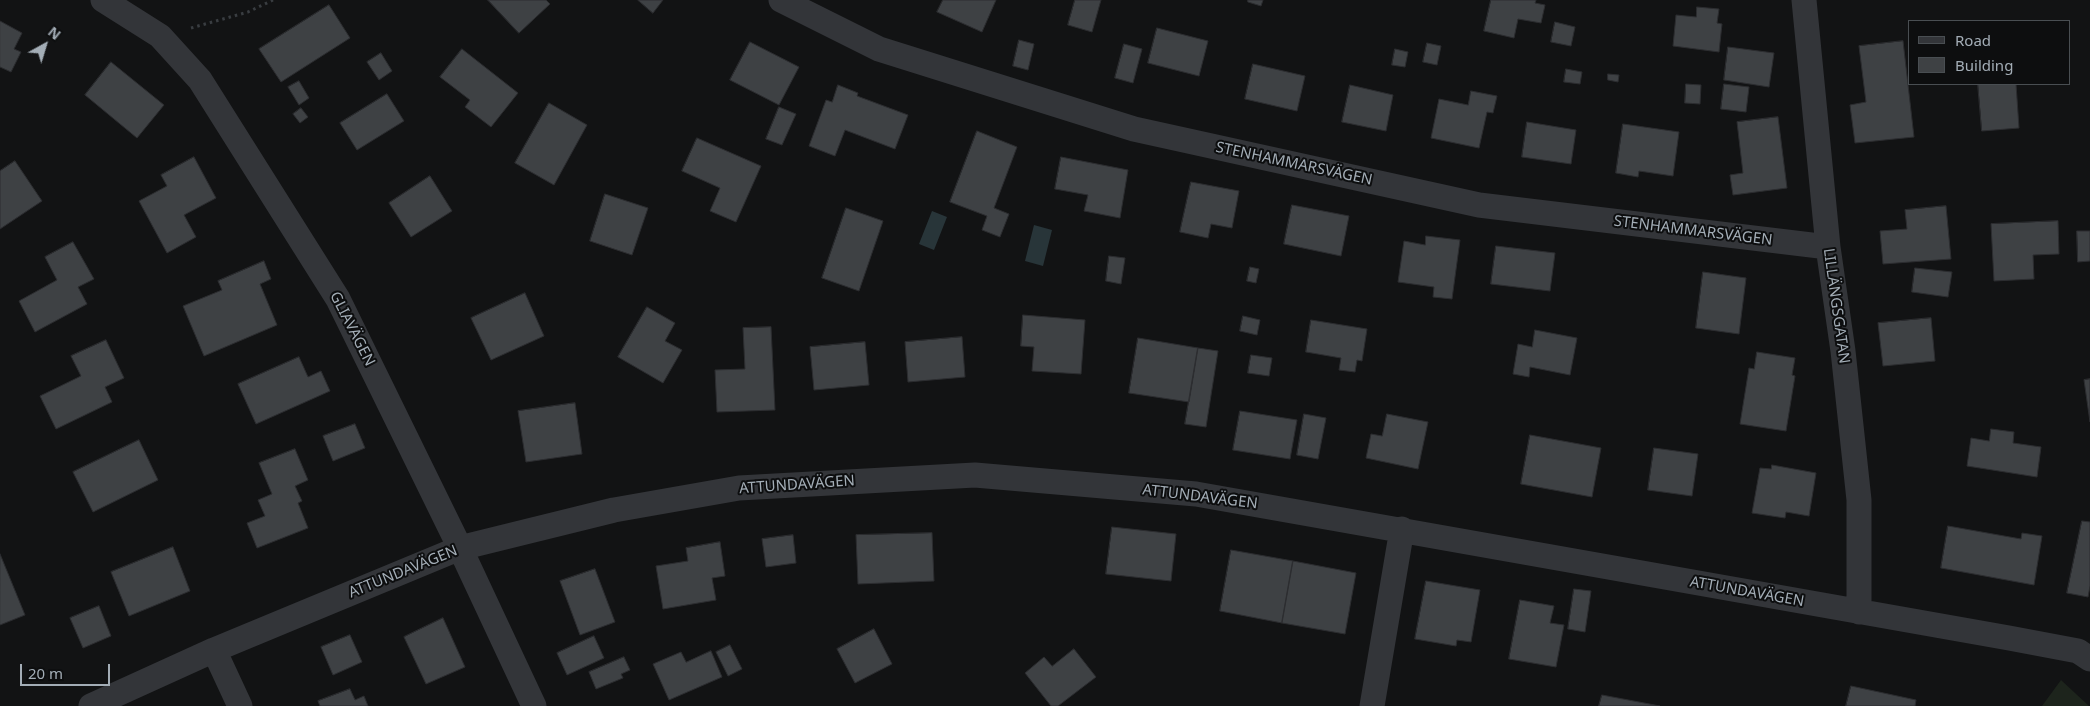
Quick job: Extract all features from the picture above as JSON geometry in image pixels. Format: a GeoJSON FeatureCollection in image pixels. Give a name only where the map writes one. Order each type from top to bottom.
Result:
{"type":"FeatureCollection","features":[{"type":"Feature","properties":{"kind":"street","name":"GLIAVÄGEN"},"geometry":{"type":"LineString","coordinates":[[103,0],[160,36],[200,80],[338,299],[460,548],[534,706]]}},
{"type":"Feature","properties":{"kind":"street","name":"STENHAMMARSVÄGEN"},"geometry":{"type":"LineString","coordinates":[[781,0],[879,49],[1134,129],[1479,205],[1828,247]]}},
{"type":"Feature","properties":{"kind":"street","name":"LILLÄNGSGATAN"},"geometry":{"type":"LineString","coordinates":[[1804,0],[1828,247],[1843,350],[1859,500],[1859,612]]}},
{"type":"Feature","properties":{"kind":"street","name":"ATTUNDAVÄGEN"},"geometry":{"type":"LineString","coordinates":[[91,706],[214,650],[460,548],[614,510],[739,488],[975,476],[1196,494],[2078,651],[2090,659]]}},
{"type":"Feature","properties":{"kind":"street"},"geometry":{"type":"LineString","coordinates":[[1372,706],[1402,530]]}},
{"type":"Feature","properties":{"kind":"street"},"geometry":{"type":"LineString","coordinates":[[214,650],[240,706]]}},
{"type":"Feature","properties":{"kind":"path"},"geometry":{"type":"LineString","coordinates":[[160,36],[248,12],[273,0]]}},
{"type":"Feature","properties":{"kind":"shaded area"},"geometry":{"type":"Polygon","coordinates":[[[932,211],[947,217],[934,250],[919,244],[932,211]]]}},
{"type":"Feature","properties":{"kind":"shaded area"},"geometry":{"type":"Polygon","coordinates":[[[1034,225],[1052,230],[1043,266],[1025,261],[1034,225]]]}},
{"type":"Feature","properties":{"kind":"shaded area"},"geometry":{"type":"Polygon","coordinates":[[[2061,680],[2089,706],[2042,706],[2061,680]]]}},
{"type":"Feature","properties":{"kind":"building"},"geometry":{"type":"Polygon","coordinates":[[[488,0],[546,0],[550,4],[519,33],[488,0]]]}},
{"type":"Feature","properties":{"kind":"building"},"geometry":{"type":"Polygon","coordinates":[[[638,0],[663,0],[653,13],[638,0]]]}},
{"type":"Feature","properties":{"kind":"building"},"geometry":{"type":"Polygon","coordinates":[[[943,0],[996,0],[982,32],[937,12],[943,0]]]}},
{"type":"Feature","properties":{"kind":"building"},"geometry":{"type":"Polygon","coordinates":[[[1075,0],[1101,0],[1092,32],[1068,25],[1075,0]]]}},
{"type":"Feature","properties":{"kind":"building"},"geometry":{"type":"Polygon","coordinates":[[[1248,0],[1263,0],[1261,6],[1248,2],[1248,0]]]}},
{"type":"Feature","properties":{"kind":"building"},"geometry":{"type":"Polygon","coordinates":[[[1491,0],[1536,0],[1535,3],[1545,5],[1541,23],[1518,19],[1514,38],[1484,31],[1491,0]]]}},
{"type":"Feature","properties":{"kind":"building"},"geometry":{"type":"Polygon","coordinates":[[[329,5],[350,38],[281,82],[259,49],[329,5]]]}},
{"type":"Feature","properties":{"kind":"building"},"geometry":{"type":"Polygon","coordinates":[[[1697,7],[1719,9],[1717,23],[1722,24],[1719,52],[1673,46],[1676,15],[1696,17],[1697,7]]]}},
{"type":"Feature","properties":{"kind":"building"},"geometry":{"type":"Polygon","coordinates":[[[0,21],[22,33],[14,49],[21,52],[11,72],[0,67],[0,21]]]}},
{"type":"Feature","properties":{"kind":"building"},"geometry":{"type":"Polygon","coordinates":[[[1555,22],[1575,27],[1571,46],[1551,42],[1555,22]]]}},
{"type":"Feature","properties":{"kind":"building"},"geometry":{"type":"Polygon","coordinates":[[[1157,28],[1208,41],[1199,76],[1148,63],[1157,28]]]}},
{"type":"Feature","properties":{"kind":"building"},"geometry":{"type":"Polygon","coordinates":[[[1019,40],[1034,44],[1028,70],[1013,66],[1019,40]]]}},
{"type":"Feature","properties":{"kind":"building"},"geometry":{"type":"Polygon","coordinates":[[[1903,41],[1914,137],[1855,143],[1850,105],[1866,102],[1859,46],[1903,41]]]}},
{"type":"Feature","properties":{"kind":"building"},"geometry":{"type":"Polygon","coordinates":[[[750,42],[799,67],[779,105],[730,80],[750,42]]]}},
{"type":"Feature","properties":{"kind":"building"},"geometry":{"type":"Polygon","coordinates":[[[1427,43],[1441,46],[1437,65],[1423,62],[1427,43]]]}},
{"type":"Feature","properties":{"kind":"building"},"geometry":{"type":"Polygon","coordinates":[[[1124,44],[1142,49],[1133,83],[1115,78],[1124,44]]]}},
{"type":"Feature","properties":{"kind":"building"},"geometry":{"type":"Polygon","coordinates":[[[1728,47],[1774,53],[1769,87],[1724,80],[1728,47]]]}},
{"type":"Feature","properties":{"kind":"building"},"geometry":{"type":"Polygon","coordinates":[[[462,49],[518,93],[491,127],[465,107],[470,100],[440,77],[462,49]]]}},
{"type":"Feature","properties":{"kind":"building"},"geometry":{"type":"Polygon","coordinates":[[[1395,49],[1408,52],[1405,67],[1392,65],[1395,49]]]}},
{"type":"Feature","properties":{"kind":"building"},"geometry":{"type":"Polygon","coordinates":[[[381,53],[392,71],[379,80],[367,62],[381,53]]]}},
{"type":"Feature","properties":{"kind":"building"},"geometry":{"type":"Polygon","coordinates":[[[111,62],[164,105],[137,138],[85,95],[111,62]]]}},
{"type":"Feature","properties":{"kind":"building"},"geometry":{"type":"Polygon","coordinates":[[[1253,64],[1305,76],[1297,111],[1245,99],[1253,64]]]}},
{"type":"Feature","properties":{"kind":"building"},"geometry":{"type":"Polygon","coordinates":[[[1566,69],[1582,72],[1580,84],[1564,82],[1566,69]]]}},
{"type":"Feature","properties":{"kind":"building"},"geometry":{"type":"Polygon","coordinates":[[[1608,74],[1619,75],[1618,82],[1608,80],[1608,74]]]}},
{"type":"Feature","properties":{"kind":"building"},"geometry":{"type":"Polygon","coordinates":[[[299,81],[309,98],[299,105],[288,87],[299,81]]]}},
{"type":"Feature","properties":{"kind":"building"},"geometry":{"type":"Polygon","coordinates":[[[1686,84],[1701,85],[1700,104],[1685,103],[1686,84]]]}},
{"type":"Feature","properties":{"kind":"building"},"geometry":{"type":"Polygon","coordinates":[[[1724,84],[1749,87],[1746,112],[1721,109],[1724,84]]]}},
{"type":"Feature","properties":{"kind":"building"},"geometry":{"type":"Polygon","coordinates":[[[838,85],[858,93],[857,96],[908,115],[895,149],[845,130],[835,156],[809,146],[826,100],[832,102],[838,85]]]}},
{"type":"Feature","properties":{"kind":"building"},"geometry":{"type":"Polygon","coordinates":[[[1350,85],[1393,95],[1386,131],[1342,122],[1350,85]]]}},
{"type":"Feature","properties":{"kind":"building"},"geometry":{"type":"Polygon","coordinates":[[[1978,85],[2016,85],[2019,128],[1982,131],[1978,85]]]}},
{"type":"Feature","properties":{"kind":"building"},"geometry":{"type":"Polygon","coordinates":[[[1471,91],[1497,96],[1493,113],[1487,112],[1479,148],[1431,138],[1439,99],[1468,105],[1471,91]]]}},
{"type":"Feature","properties":{"kind":"building"},"geometry":{"type":"Polygon","coordinates":[[[387,94],[404,121],[357,150],[340,123],[387,94]]]}},
{"type":"Feature","properties":{"kind":"building"},"geometry":{"type":"Polygon","coordinates":[[[549,103],[587,125],[554,185],[515,163],[549,103]]]}},
{"type":"Feature","properties":{"kind":"building"},"geometry":{"type":"Polygon","coordinates":[[[779,107],[796,114],[782,145],[766,139],[779,107]]]}},
{"type":"Feature","properties":{"kind":"building"},"geometry":{"type":"Polygon","coordinates":[[[301,108],[308,117],[300,123],[293,114],[301,108]]]}},
{"type":"Feature","properties":{"kind":"building"},"geometry":{"type":"Polygon","coordinates":[[[1778,117],[1787,188],[1733,195],[1730,175],[1743,173],[1737,122],[1778,117]]]}},
{"type":"Feature","properties":{"kind":"building"},"geometry":{"type":"Polygon","coordinates":[[[1527,122],[1576,130],[1571,164],[1522,157],[1527,122]]]}},
{"type":"Feature","properties":{"kind":"building"},"geometry":{"type":"Polygon","coordinates":[[[1623,124],[1679,132],[1673,176],[1639,171],[1638,177],[1616,173],[1623,124]]]}},
{"type":"Feature","properties":{"kind":"building"},"geometry":{"type":"Polygon","coordinates":[[[977,131],[1017,147],[994,208],[1009,214],[1000,237],[982,230],[987,216],[950,202],[977,131]]]}},
{"type":"Feature","properties":{"kind":"building"},"geometry":{"type":"Polygon","coordinates":[[[697,138],[761,166],[736,222],[710,211],[720,188],[682,171],[697,138]]]}},
{"type":"Feature","properties":{"kind":"building"},"geometry":{"type":"Polygon","coordinates":[[[194,157],[216,198],[184,215],[196,237],[167,253],[139,201],[167,186],[161,175],[194,157]]]}},
{"type":"Feature","properties":{"kind":"building"},"geometry":{"type":"Polygon","coordinates":[[[1061,157],[1128,170],[1120,218],[1084,211],[1088,195],[1055,189],[1061,157]]]}},
{"type":"Feature","properties":{"kind":"building"},"geometry":{"type":"Polygon","coordinates":[[[15,161],[42,201],[0,229],[0,171],[15,161]]]}},
{"type":"Feature","properties":{"kind":"building"},"geometry":{"type":"Polygon","coordinates":[[[430,176],[452,211],[411,237],[389,203],[430,176]]]}},
{"type":"Feature","properties":{"kind":"building"},"geometry":{"type":"Polygon","coordinates":[[[1191,182],[1239,191],[1232,228],[1211,224],[1208,238],[1180,232],[1191,182]]]}},
{"type":"Feature","properties":{"kind":"building"},"geometry":{"type":"Polygon","coordinates":[[[605,194],[648,208],[632,255],[590,241],[605,194]]]}},
{"type":"Feature","properties":{"kind":"building"},"geometry":{"type":"Polygon","coordinates":[[[1292,205],[1349,216],[1341,256],[1284,244],[1292,205]]]}},
{"type":"Feature","properties":{"kind":"building"},"geometry":{"type":"Polygon","coordinates":[[[1946,206],[1951,259],[1883,264],[1880,231],[1907,229],[1905,210],[1946,206]]]}},
{"type":"Feature","properties":{"kind":"building"},"geometry":{"type":"Polygon","coordinates":[[[846,208],[883,221],[859,291],[822,278],[846,208]]]}},
{"type":"Feature","properties":{"kind":"building"},"geometry":{"type":"Polygon","coordinates":[[[2058,221],[2059,254],[2033,255],[2034,279],[1994,281],[1991,224],[2058,221]]]}},
{"type":"Feature","properties":{"kind":"building"},"geometry":{"type":"Polygon","coordinates":[[[2077,231],[2090,231],[2090,261],[2078,262],[2077,231]]]}},
{"type":"Feature","properties":{"kind":"building"},"geometry":{"type":"Polygon","coordinates":[[[1426,236],[1460,240],[1452,299],[1433,297],[1434,287],[1398,282],[1404,241],[1425,245],[1426,236]]]}},
{"type":"Feature","properties":{"kind":"building"},"geometry":{"type":"Polygon","coordinates":[[[73,242],[94,279],[78,287],[87,304],[35,332],[19,301],[57,280],[45,257],[73,242]]]}},
{"type":"Feature","properties":{"kind":"building"},"geometry":{"type":"Polygon","coordinates":[[[1496,246],[1555,253],[1550,291],[1491,284],[1496,246]]]}},
{"type":"Feature","properties":{"kind":"building"},"geometry":{"type":"Polygon","coordinates":[[[1109,256],[1125,258],[1121,284],[1106,281],[1109,256]]]}},
{"type":"Feature","properties":{"kind":"building"},"geometry":{"type":"Polygon","coordinates":[[[264,261],[271,279],[260,284],[277,325],[204,356],[183,306],[222,290],[218,281],[264,261]]]}},
{"type":"Feature","properties":{"kind":"building"},"geometry":{"type":"Polygon","coordinates":[[[1250,267],[1259,269],[1256,283],[1247,281],[1250,267]]]}},
{"type":"Feature","properties":{"kind":"building"},"geometry":{"type":"Polygon","coordinates":[[[1915,268],[1952,272],[1948,297],[1912,292],[1915,268]]]}},
{"type":"Feature","properties":{"kind":"building"},"geometry":{"type":"Polygon","coordinates":[[[1703,272],[1746,278],[1739,334],[1696,328],[1703,272]]]}},
{"type":"Feature","properties":{"kind":"building"},"geometry":{"type":"Polygon","coordinates":[[[525,293],[544,336],[491,360],[471,318],[525,293]]]}},
{"type":"Feature","properties":{"kind":"building"},"geometry":{"type":"Polygon","coordinates":[[[647,307],[675,323],[665,341],[682,350],[663,383],[618,357],[647,307]]]}},
{"type":"Feature","properties":{"kind":"building"},"geometry":{"type":"Polygon","coordinates":[[[1023,315],[1085,320],[1081,374],[1032,371],[1034,347],[1021,346],[1023,315]]]}},
{"type":"Feature","properties":{"kind":"building"},"geometry":{"type":"Polygon","coordinates":[[[1243,316],[1260,320],[1257,335],[1240,331],[1243,316]]]}},
{"type":"Feature","properties":{"kind":"building"},"geometry":{"type":"Polygon","coordinates":[[[1931,318],[1935,361],[1883,366],[1878,323],[1931,318]]]}},
{"type":"Feature","properties":{"kind":"building"},"geometry":{"type":"Polygon","coordinates":[[[1311,320],[1367,329],[1362,361],[1357,360],[1355,372],[1339,370],[1341,358],[1306,352],[1311,320]]]}},
{"type":"Feature","properties":{"kind":"building"},"geometry":{"type":"Polygon","coordinates":[[[771,327],[775,410],[717,412],[715,370],[745,369],[743,328],[771,327]]]}},
{"type":"Feature","properties":{"kind":"building"},"geometry":{"type":"Polygon","coordinates":[[[1535,330],[1577,338],[1570,375],[1530,367],[1529,377],[1513,374],[1518,344],[1532,347],[1535,330]]]}},
{"type":"Feature","properties":{"kind":"building"},"geometry":{"type":"Polygon","coordinates":[[[962,337],[965,377],[908,382],[905,342],[962,337]]]}},
{"type":"Feature","properties":{"kind":"building"},"geometry":{"type":"Polygon","coordinates":[[[1138,338],[1198,348],[1189,402],[1129,393],[1138,338]]]}},
{"type":"Feature","properties":{"kind":"building"},"geometry":{"type":"Polygon","coordinates":[[[106,340],[124,378],[105,387],[112,402],[56,429],[40,396],[81,376],[71,356],[106,340]]]}},
{"type":"Feature","properties":{"kind":"building"},"geometry":{"type":"Polygon","coordinates":[[[865,342],[869,385],[814,390],[810,347],[865,342]]]}},
{"type":"Feature","properties":{"kind":"building"},"geometry":{"type":"Polygon","coordinates":[[[1198,348],[1218,351],[1206,427],[1185,424],[1198,348]]]}},
{"type":"Feature","properties":{"kind":"building"},"geometry":{"type":"Polygon","coordinates":[[[1757,352],[1795,358],[1792,375],[1795,376],[1786,431],[1740,424],[1749,368],[1754,369],[1757,352]]]}},
{"type":"Feature","properties":{"kind":"building"},"geometry":{"type":"Polygon","coordinates":[[[1251,355],[1272,358],[1269,376],[1248,373],[1251,355]]]}},
{"type":"Feature","properties":{"kind":"building"},"geometry":{"type":"Polygon","coordinates":[[[299,357],[308,377],[321,371],[330,391],[256,424],[238,384],[299,357]]]}},
{"type":"Feature","properties":{"kind":"building"},"geometry":{"type":"Polygon","coordinates":[[[2090,379],[2090,422],[2084,380],[2090,379]]]}},
{"type":"Feature","properties":{"kind":"building"},"geometry":{"type":"Polygon","coordinates":[[[575,403],[582,454],[526,462],[518,411],[575,403]]]}},
{"type":"Feature","properties":{"kind":"building"},"geometry":{"type":"Polygon","coordinates":[[[1240,411],[1297,420],[1290,459],[1233,450],[1240,411]]]}},
{"type":"Feature","properties":{"kind":"building"},"geometry":{"type":"Polygon","coordinates":[[[1304,414],[1326,418],[1318,459],[1297,455],[1304,414]]]}},
{"type":"Feature","properties":{"kind":"building"},"geometry":{"type":"Polygon","coordinates":[[[1387,414],[1428,422],[1418,469],[1366,458],[1371,434],[1382,436],[1387,414]]]}},
{"type":"Feature","properties":{"kind":"building"},"geometry":{"type":"Polygon","coordinates":[[[355,424],[365,448],[333,461],[323,436],[355,424]]]}},
{"type":"Feature","properties":{"kind":"building"},"geometry":{"type":"Polygon","coordinates":[[[1991,429],[2014,432],[2013,443],[2041,447],[2037,477],[1967,466],[1971,438],[1989,441],[1991,429]]]}},
{"type":"Feature","properties":{"kind":"building"},"geometry":{"type":"Polygon","coordinates":[[[1530,435],[1601,448],[1592,497],[1521,484],[1530,435]]]}},
{"type":"Feature","properties":{"kind":"building"},"geometry":{"type":"Polygon","coordinates":[[[139,440],[158,480],[93,512],[73,472],[139,440]]]}},
{"type":"Feature","properties":{"kind":"building"},"geometry":{"type":"Polygon","coordinates":[[[1654,448],[1698,454],[1692,496],[1648,490],[1654,448]]]}},
{"type":"Feature","properties":{"kind":"building"},"geometry":{"type":"Polygon","coordinates":[[[295,449],[308,480],[295,486],[302,501],[298,503],[308,528],[257,548],[247,523],[265,516],[258,500],[272,494],[259,463],[295,449]]]}},
{"type":"Feature","properties":{"kind":"building"},"geometry":{"type":"Polygon","coordinates":[[[1772,465],[1816,473],[1809,516],[1786,512],[1785,518],[1752,513],[1760,468],[1771,469],[1772,465]]]}},
{"type":"Feature","properties":{"kind":"building"},"geometry":{"type":"Polygon","coordinates":[[[2082,521],[2090,522],[2090,586],[2088,597],[2067,593],[2082,521]]]}},
{"type":"Feature","properties":{"kind":"building"},"geometry":{"type":"Polygon","coordinates":[[[1948,526],[2021,539],[2022,533],[2042,536],[2034,585],[1941,568],[1948,526]]]}},
{"type":"Feature","properties":{"kind":"building"},"geometry":{"type":"Polygon","coordinates":[[[1112,527],[1176,534],[1171,581],[1106,574],[1112,527]]]}},
{"type":"Feature","properties":{"kind":"building"},"geometry":{"type":"Polygon","coordinates":[[[932,533],[934,581],[858,584],[856,535],[932,533]]]}},
{"type":"Feature","properties":{"kind":"building"},"geometry":{"type":"Polygon","coordinates":[[[793,535],[796,563],[766,567],[762,539],[793,535]]]}},
{"type":"Feature","properties":{"kind":"building"},"geometry":{"type":"Polygon","coordinates":[[[720,542],[725,576],[712,578],[716,600],[663,609],[656,566],[688,561],[686,548],[720,542]]]}},
{"type":"Feature","properties":{"kind":"building"},"geometry":{"type":"Polygon","coordinates":[[[173,547],[190,591],[129,616],[111,572],[173,547]]]}},
{"type":"Feature","properties":{"kind":"building"},"geometry":{"type":"Polygon","coordinates":[[[1231,550],[1293,561],[1282,623],[1220,611],[1231,550]]]}},
{"type":"Feature","properties":{"kind":"building"},"geometry":{"type":"Polygon","coordinates":[[[0,554],[25,615],[0,625],[0,554]]]}},
{"type":"Feature","properties":{"kind":"building"},"geometry":{"type":"Polygon","coordinates":[[[1293,561],[1356,573],[1345,634],[1282,623],[1293,561]]]}},
{"type":"Feature","properties":{"kind":"building"},"geometry":{"type":"Polygon","coordinates":[[[595,569],[615,622],[580,635],[560,581],[595,569]]]}},
{"type":"Feature","properties":{"kind":"building"},"geometry":{"type":"Polygon","coordinates":[[[1426,581],[1480,590],[1471,642],[1457,640],[1456,646],[1415,639],[1426,581]]]}},
{"type":"Feature","properties":{"kind":"building"},"geometry":{"type":"Polygon","coordinates":[[[1574,589],[1591,591],[1585,632],[1568,629],[1574,589]]]}},
{"type":"Feature","properties":{"kind":"building"},"geometry":{"type":"Polygon","coordinates":[[[1520,600],[1554,606],[1550,623],[1564,625],[1556,667],[1509,659],[1520,600]]]}},
{"type":"Feature","properties":{"kind":"building"},"geometry":{"type":"Polygon","coordinates":[[[99,606],[111,636],[83,648],[70,618],[99,606]]]}},
{"type":"Feature","properties":{"kind":"building"},"geometry":{"type":"Polygon","coordinates":[[[443,618],[465,667],[426,684],[404,637],[443,618]]]}},
{"type":"Feature","properties":{"kind":"building"},"geometry":{"type":"Polygon","coordinates":[[[874,629],[892,664],[855,683],[837,649],[874,629]]]}},
{"type":"Feature","properties":{"kind":"building"},"geometry":{"type":"Polygon","coordinates":[[[350,635],[362,662],[333,675],[321,647],[350,635]]]}},
{"type":"Feature","properties":{"kind":"building"},"geometry":{"type":"Polygon","coordinates":[[[594,636],[604,658],[567,675],[557,653],[594,636]]]}},
{"type":"Feature","properties":{"kind":"building"},"geometry":{"type":"Polygon","coordinates":[[[730,645],[742,669],[728,676],[716,652],[730,645]]]}},
{"type":"Feature","properties":{"kind":"building"},"geometry":{"type":"Polygon","coordinates":[[[1074,649],[1096,677],[1058,706],[1051,706],[1025,673],[1044,657],[1052,666],[1074,649]]]}},
{"type":"Feature","properties":{"kind":"building"},"geometry":{"type":"Polygon","coordinates":[[[711,651],[722,677],[669,700],[653,664],[681,652],[686,662],[711,651]]]}},
{"type":"Feature","properties":{"kind":"building"},"geometry":{"type":"Polygon","coordinates":[[[624,657],[630,670],[621,674],[623,678],[596,689],[589,672],[624,657]]]}},
{"type":"Feature","properties":{"kind":"building"},"geometry":{"type":"Polygon","coordinates":[[[1851,686],[1916,700],[1915,706],[1846,706],[1851,686]]]}},
{"type":"Feature","properties":{"kind":"building"},"geometry":{"type":"Polygon","coordinates":[[[350,689],[355,700],[364,696],[368,706],[320,706],[318,701],[350,689]]]}},
{"type":"Feature","properties":{"kind":"building"},"geometry":{"type":"Polygon","coordinates":[[[1602,695],[1660,706],[1599,706],[1602,695]]]}}]}
